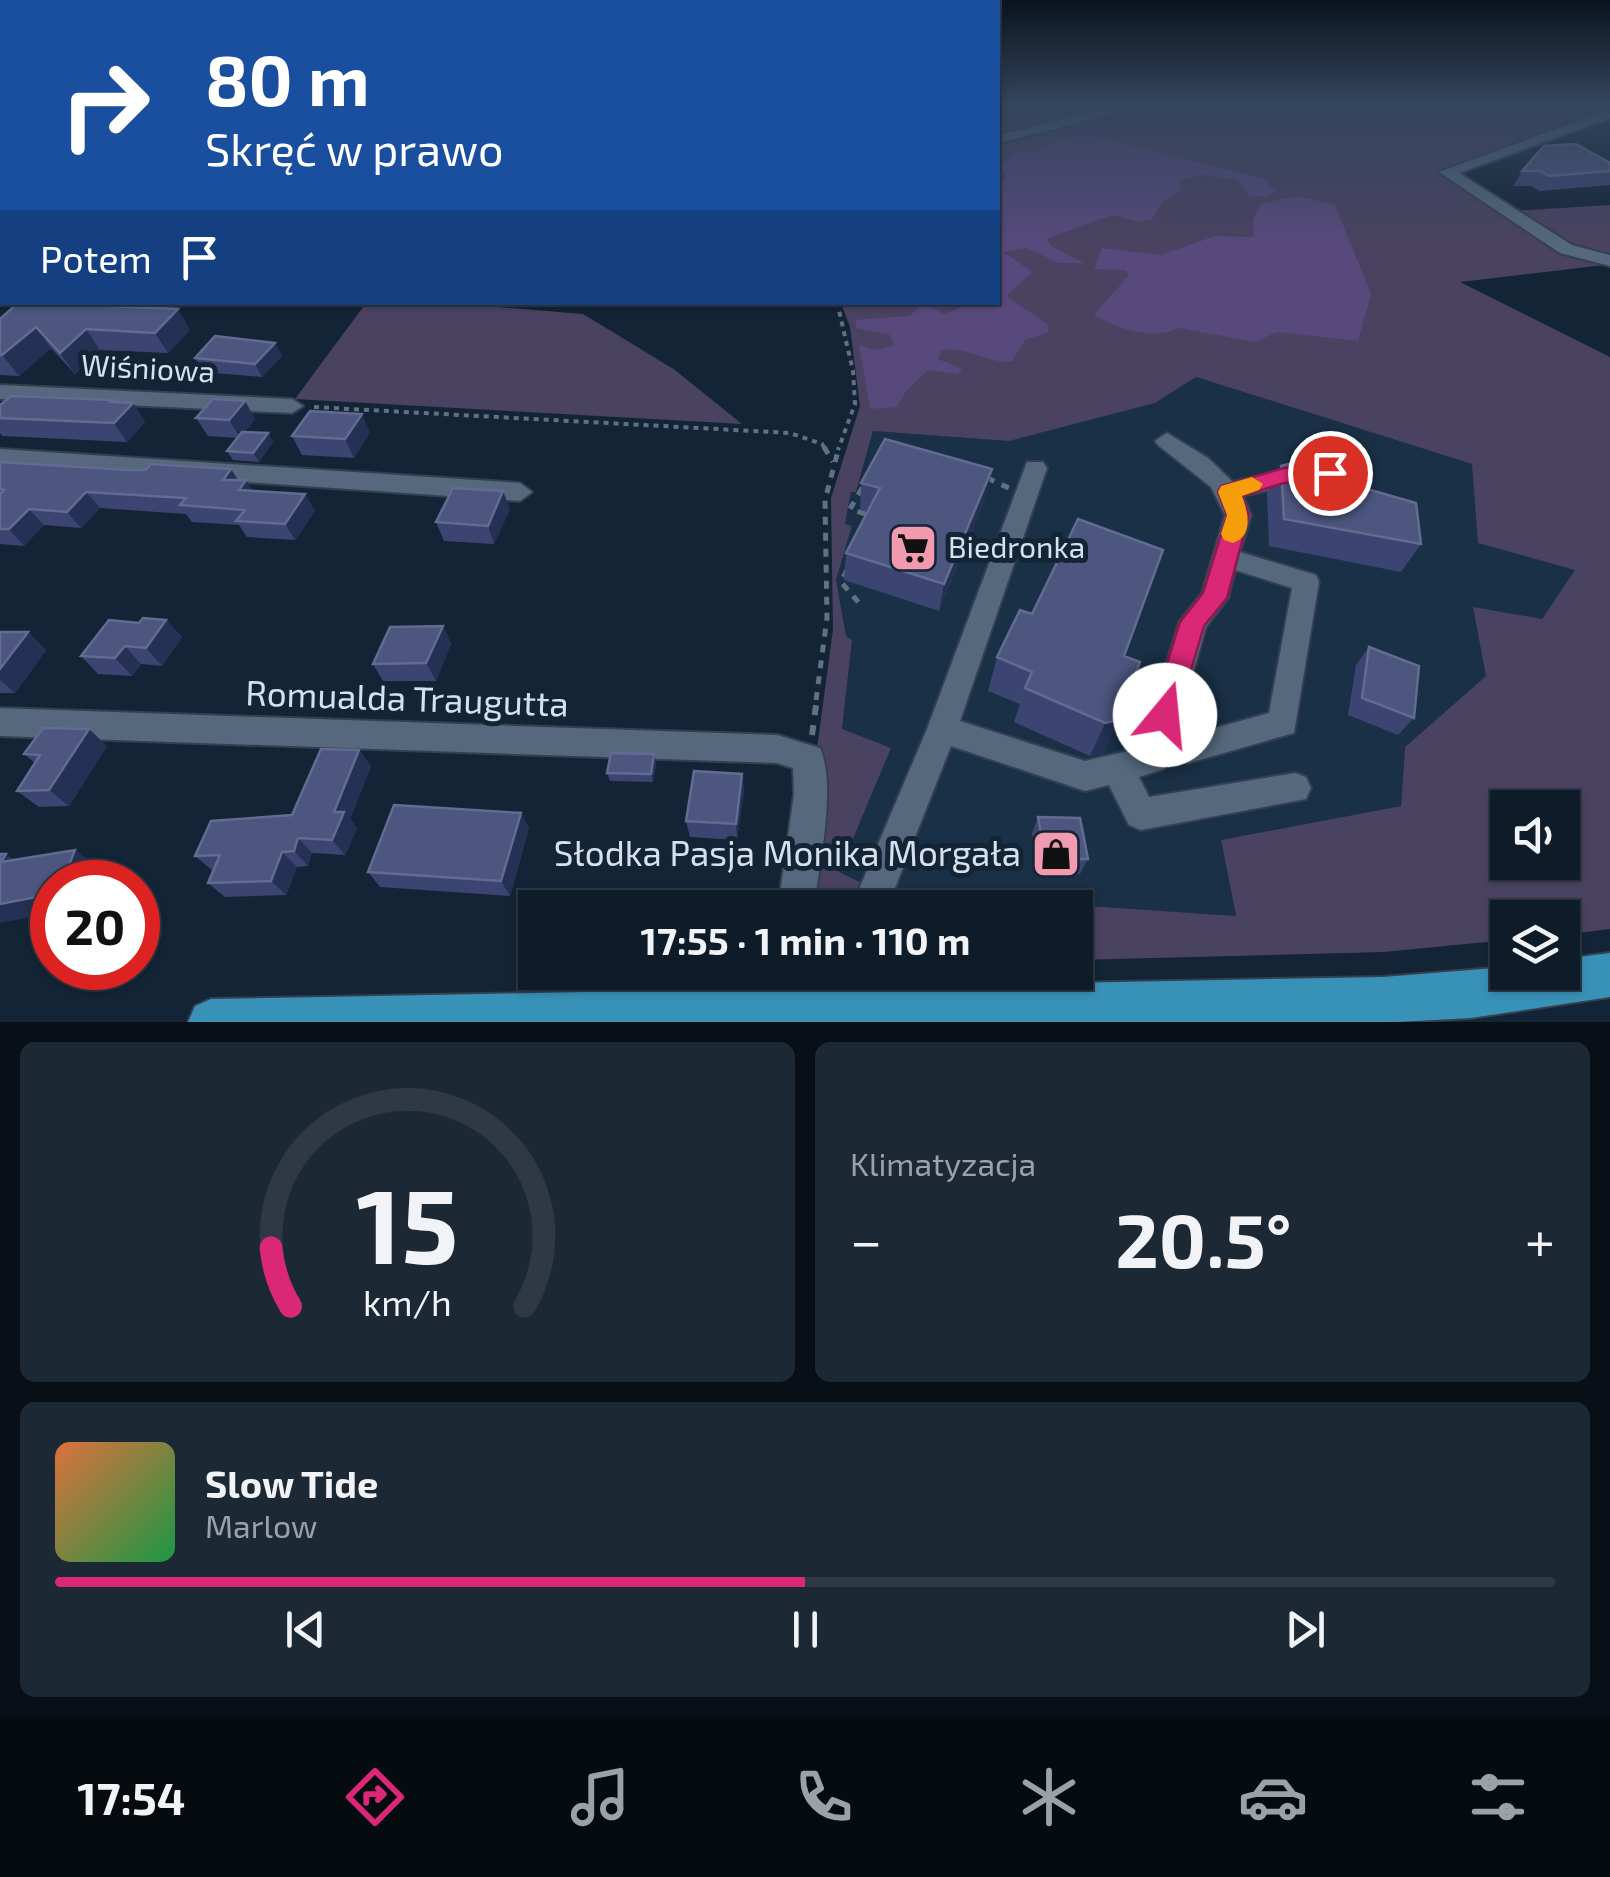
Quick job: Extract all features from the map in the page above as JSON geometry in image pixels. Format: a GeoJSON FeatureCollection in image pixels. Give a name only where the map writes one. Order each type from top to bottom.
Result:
{"type":"FeatureCollection","features":[{"type":"Feature","properties":{"kind":"main road"},"geometry":{"type":"LineString","coordinates":[[859,990],[948,1016],[1477,1009],[1610,975]]}},
{"type":"Feature","properties":{"kind":"main road"},"geometry":{"type":"LineString","coordinates":[[211,1022],[740,990]]}},
{"type":"Feature","properties":{"kind":"street"},"geometry":{"type":"LineString","coordinates":[[1514,151],[1447,172],[1566,249],[1610,260]]}},
{"type":"Feature","properties":{"kind":"street","name":"Wiśniowa"},"geometry":{"type":"LineString","coordinates":[[0,392],[292,406]]}},
{"type":"Feature","properties":{"kind":"street"},"geometry":{"type":"LineString","coordinates":[[942,729],[1085,776],[1153,758],[1193,622],[1214,598],[1238,515],[1229,492],[1190,456],[1166,441]]}},
{"type":"Feature","properties":{"kind":"street"},"geometry":{"type":"LineString","coordinates":[[0,457],[520,492]]}},
{"type":"Feature","properties":{"kind":"street"},"geometry":{"type":"LineString","coordinates":[[876,890],[942,729],[1035,468]]}},
{"type":"Feature","properties":{"kind":"street"},"geometry":{"type":"LineString","coordinates":[[1229,492],[1284,476],[1330,473]]}},
{"type":"Feature","properties":{"kind":"street"},"geometry":{"type":"LineString","coordinates":[[1156,746],[1189,749],[1283,723],[1306,582],[1226,557]]}},
{"type":"Feature","properties":{"kind":"street","name":"Romualda Traugutta"},"geometry":{"type":"LineString","coordinates":[[0,722],[447,740],[736,746],[778,749],[809,758]]}},
{"type":"Feature","properties":{"kind":"street"},"geometry":{"type":"LineString","coordinates":[[798,890],[810,794],[809,758]]}},
{"type":"Feature","properties":{"kind":"street"},"geometry":{"type":"LineString","coordinates":[[1117,768],[1141,814],[1295,788]]}},
{"type":"Feature","properties":{"kind":"path"},"geometry":{"type":"LineString","coordinates":[[809,758],[818,670],[826,638],[824,516],[833,462],[852,416],[855,393],[838,305]]}},
{"type":"Feature","properties":{"kind":"path"},"geometry":{"type":"LineString","coordinates":[[292,406],[790,434],[822,444],[833,462]]}},
{"type":"Feature","properties":{"kind":"path"},"geometry":{"type":"LineString","coordinates":[[978,475],[996,480]]}},
{"type":"Feature","properties":{"kind":"path"},"geometry":{"type":"LineString","coordinates":[[866,533],[874,517],[850,509],[868,479]]}},
{"type":"Feature","properties":{"kind":"path"},"geometry":{"type":"LineString","coordinates":[[849,566],[841,582],[860,603]]}},
{"type":"Feature","properties":{"kind":"shaded area"},"geometry":{"type":"Polygon","coordinates":[[[1000,151],[1496,151],[1440,173],[1551,245],[1604,265],[1460,282],[1610,357],[1610,929],[1580,933],[1580,900],[1490,900],[1490,942],[1384,952],[1093,960],[1093,906],[1236,916],[1221,840],[1401,806],[1405,747],[1486,676],[1473,607],[1542,619],[1575,570],[1478,543],[1472,464],[1196,377],[1155,403],[1009,441],[873,431],[856,492],[851,492],[845,524],[852,526],[836,580],[846,636],[852,640],[842,729],[891,748],[839,872],[864,884],[859,890],[809,890],[817,749],[833,629],[831,498],[860,406],[850,327],[842,305],[1000,305],[1000,151]]]}},
{"type":"Feature","properties":{"kind":"shaded area"},"geometry":{"type":"Polygon","coordinates":[[[1154,151],[1265,179],[1275,192],[1267,197],[1248,195],[1237,180],[1202,175],[1179,181],[1181,191],[1163,201],[1152,219],[1139,222],[1112,215],[1047,239],[1052,247],[1084,263],[1059,263],[1027,248],[1003,252],[1033,272],[1006,296],[1047,324],[1049,332],[1025,340],[1012,361],[959,350],[941,351],[938,359],[962,369],[958,374],[928,370],[906,391],[897,407],[870,409],[859,345],[877,350],[894,346],[889,334],[856,328],[856,320],[909,316],[918,308],[930,306],[944,314],[966,305],[1000,305],[1000,183],[1008,178],[1000,169],[1005,159],[1019,152],[1154,151]]]}},
{"type":"Feature","properties":{"kind":"shaded area"},"geometry":{"type":"Polygon","coordinates":[[[1297,196],[1335,205],[1371,294],[1358,341],[1277,332],[1255,342],[1179,328],[1146,333],[1124,329],[1094,315],[1129,275],[1125,270],[1094,269],[1102,248],[1161,255],[1215,236],[1254,237],[1253,220],[1260,204],[1297,196]]]}},
{"type":"Feature","properties":{"kind":"shaded area"},"geometry":{"type":"Polygon","coordinates":[[[1610,205],[1610,257],[1565,244],[1511,211],[1610,205]]]}},
{"type":"Feature","properties":{"kind":"shaded area"},"geometry":{"type":"Polygon","coordinates":[[[365,305],[474,305],[583,314],[675,370],[742,424],[295,399],[365,305]]]}},
{"type":"Feature","properties":{"kind":"shaded area"},"geometry":{"type":"Polygon","coordinates":[[[1195,377],[1473,464],[1576,569],[1542,619],[1486,676],[1405,747],[1401,806],[1221,840],[1236,916],[1093,906],[1093,890],[878,890],[839,872],[890,749],[842,729],[852,640],[846,637],[836,580],[852,527],[845,525],[851,491],[857,491],[873,431],[1009,441],[1155,403],[1195,377]]]}},
{"type":"Feature","properties":{"kind":"building"},"geometry":{"type":"Polygon","coordinates":[[[1540,151],[1588,151],[1610,163],[1610,171],[1549,176],[1540,171],[1522,171],[1540,151]]]}},
{"type":"Feature","properties":{"kind":"building"},"geometry":{"type":"Polygon","coordinates":[[[16,305],[178,309],[155,333],[86,329],[60,353],[36,327],[0,355],[0,319],[16,305]]]}},
{"type":"Feature","properties":{"kind":"building"},"geometry":{"type":"Polygon","coordinates":[[[215,336],[275,343],[255,364],[195,358],[215,336]]]}},
{"type":"Feature","properties":{"kind":"building"},"geometry":{"type":"Polygon","coordinates":[[[11,396],[133,403],[114,423],[0,418],[0,405],[11,396]]]}},
{"type":"Feature","properties":{"kind":"building"},"geometry":{"type":"Polygon","coordinates":[[[213,399],[245,401],[229,420],[196,418],[213,399]]]}},
{"type":"Feature","properties":{"kind":"building"},"geometry":{"type":"Polygon","coordinates":[[[310,411],[362,414],[345,439],[292,436],[310,411]]]}},
{"type":"Feature","properties":{"kind":"building"},"geometry":{"type":"Polygon","coordinates":[[[242,432],[268,433],[253,453],[227,451],[242,432]]]}},
{"type":"Feature","properties":{"kind":"building","name":"Biedronka"},"geometry":{"type":"Polygon","coordinates":[[[885,439],[992,469],[944,584],[846,553],[880,488],[861,483],[885,439]]]}},
{"type":"Feature","properties":{"kind":"building"},"geometry":{"type":"Polygon","coordinates":[[[0,462],[129,470],[146,470],[151,464],[231,469],[223,480],[246,480],[239,490],[305,494],[285,524],[236,521],[245,510],[180,505],[186,498],[86,492],[67,512],[29,509],[9,529],[0,529],[0,494],[4,490],[0,489],[0,462]]]}},
{"type":"Feature","properties":{"kind":"building"},"geometry":{"type":"Polygon","coordinates":[[[1292,463],[1351,474],[1353,485],[1416,503],[1421,544],[1284,519],[1281,466],[1292,463]]]}},
{"type":"Feature","properties":{"kind":"building"},"geometry":{"type":"Polygon","coordinates":[[[453,488],[503,491],[488,526],[436,522],[453,488]]]}},
{"type":"Feature","properties":{"kind":"building"},"geometry":{"type":"Polygon","coordinates":[[[1078,519],[1163,550],[1124,656],[1140,662],[1119,720],[1105,723],[1025,688],[1032,672],[997,657],[1020,610],[1032,614],[1078,519]]]}},
{"type":"Feature","properties":{"kind":"building"},"geometry":{"type":"Polygon","coordinates":[[[143,618],[166,620],[146,648],[125,646],[115,658],[81,656],[109,620],[139,623],[143,618]]]}},
{"type":"Feature","properties":{"kind":"building"},"geometry":{"type":"Polygon","coordinates":[[[443,626],[426,663],[373,664],[390,627],[443,626]]]}},
{"type":"Feature","properties":{"kind":"building"},"geometry":{"type":"Polygon","coordinates":[[[0,632],[28,632],[0,669],[0,632]]]}},
{"type":"Feature","properties":{"kind":"building"},"geometry":{"type":"Polygon","coordinates":[[[1369,647],[1419,666],[1414,718],[1362,698],[1369,647]]]}},
{"type":"Feature","properties":{"kind":"building"},"geometry":{"type":"Polygon","coordinates":[[[43,728],[89,729],[49,790],[17,791],[40,755],[24,754],[43,728]]]}},
{"type":"Feature","properties":{"kind":"building"},"geometry":{"type":"Polygon","coordinates":[[[321,749],[359,750],[334,812],[344,812],[332,840],[298,838],[294,851],[282,852],[271,881],[208,883],[220,855],[195,856],[211,821],[292,815],[321,749]]]}},
{"type":"Feature","properties":{"kind":"building"},"geometry":{"type":"Polygon","coordinates":[[[611,753],[654,754],[651,774],[607,773],[611,753]]]}},
{"type":"Feature","properties":{"kind":"building"},"geometry":{"type":"Polygon","coordinates":[[[694,771],[742,774],[736,824],[686,821],[694,771]]]}},
{"type":"Feature","properties":{"kind":"building"},"geometry":{"type":"Polygon","coordinates":[[[394,805],[521,813],[501,881],[368,872],[394,805]]]}},
{"type":"Feature","properties":{"kind":"building"},"geometry":{"type":"Polygon","coordinates":[[[1038,817],[1080,818],[1088,859],[1046,859],[1038,817]]]}},
{"type":"Feature","properties":{"kind":"building"},"geometry":{"type":"Polygon","coordinates":[[[75,850],[71,860],[30,860],[30,898],[0,904],[0,854],[6,854],[1,862],[75,850]]]}},
{"type":"Feature","properties":{"kind":"slow traffic"},"geometry":{"type":"LineString","coordinates":[[1233,534],[1238,515],[1229,492],[1252,484]]}},
{"type":"Feature","properties":{"kind":"place","name":"Biedronka"},"geometry":{"type":"Point","coordinates":[913,548]}},
{"type":"Feature","properties":{"kind":"place","name":"Słodka Pasja Monika Morgała"},"geometry":{"type":"Point","coordinates":[1056,854]}},
{"type":"Feature","properties":{"kind":"route"},"geometry":{"type":"LineString","coordinates":[[1165,715],[1193,622],[1214,598],[1238,515],[1229,492],[1284,476],[1330,473]]}}]}
